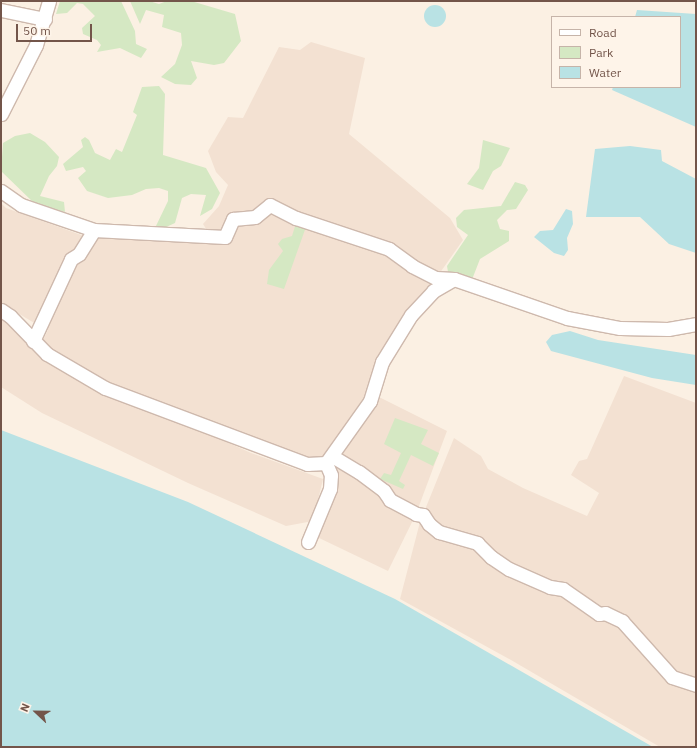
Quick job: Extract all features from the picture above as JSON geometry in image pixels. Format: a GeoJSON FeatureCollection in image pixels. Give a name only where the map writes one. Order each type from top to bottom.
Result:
{"type":"FeatureCollection","features":[{"type":"Feature","properties":{"kind":"street"},"geometry":{"type":"LineString","coordinates":[[1,114],[36,45],[45,19],[49,1]]}},
{"type":"Feature","properties":{"kind":"street"},"geometry":{"type":"LineString","coordinates":[[1,10],[45,19]]}},
{"type":"Feature","properties":{"kind":"street"},"geometry":{"type":"LineString","coordinates":[[1,191],[21,204],[94,230],[225,238],[233,219],[255,217],[270,205],[296,218],[389,249],[412,266],[436,278],[454,280],[567,318],[620,328],[668,329],[696,324]]}},
{"type":"Feature","properties":{"kind":"street"},"geometry":{"type":"LineString","coordinates":[[33,341],[71,258],[79,254],[94,230]]}},
{"type":"Feature","properties":{"kind":"street"},"geometry":{"type":"LineString","coordinates":[[1,310],[10,316],[47,354],[105,388],[307,464],[329,459],[370,401],[382,362],[410,315],[433,291],[454,280]]}},
{"type":"Feature","properties":{"kind":"street"},"geometry":{"type":"LineString","coordinates":[[308,542],[330,489],[331,476],[329,459]]}},
{"type":"Feature","properties":{"kind":"street"},"geometry":{"type":"LineString","coordinates":[[329,459],[384,491],[390,500],[416,514],[423,515],[429,524],[439,532],[477,544],[491,557],[509,569],[550,587],[564,589],[599,614],[605,613],[622,621],[672,677],[691,686],[696,685]]}},
{"type":"Feature","properties":{"kind":"shaded area"},"geometry":{"type":"Polygon","coordinates":[[[311,42],[365,58],[349,134],[450,218],[463,240],[437,277],[268,203],[224,234],[208,232],[203,224],[219,206],[228,185],[216,172],[208,151],[228,117],[243,118],[279,47],[300,50],[311,42]]]}},
{"type":"Feature","properties":{"kind":"shaded area"},"geometry":{"type":"Polygon","coordinates":[[[1,203],[6,208],[84,236],[48,311],[46,330],[16,312],[1,306],[1,203]]]}},
{"type":"Feature","properties":{"kind":"shaded area"},"geometry":{"type":"Polygon","coordinates":[[[270,207],[377,246],[441,283],[376,360],[361,405],[329,455],[309,463],[128,396],[41,344],[48,330],[49,312],[88,232],[228,243],[233,221],[270,207]]]}},
{"type":"Feature","properties":{"kind":"shaded area"},"geometry":{"type":"Polygon","coordinates":[[[1,317],[57,365],[251,453],[323,479],[313,521],[286,526],[188,483],[42,413],[1,387],[1,317]]]}},
{"type":"Feature","properties":{"kind":"shaded area"},"geometry":{"type":"Polygon","coordinates":[[[624,376],[696,403],[696,747],[660,747],[511,660],[400,599],[420,522],[454,438],[481,456],[488,469],[523,488],[587,516],[599,493],[571,475],[579,461],[587,459],[624,376]]]}},
{"type":"Feature","properties":{"kind":"shaded area"},"geometry":{"type":"Polygon","coordinates":[[[375,395],[447,431],[416,514],[388,571],[317,537],[330,463],[375,395]]]}},
{"type":"Feature","properties":{"kind":"green space"},"geometry":{"type":"Polygon","coordinates":[[[60,1],[121,1],[135,31],[136,44],[147,49],[141,58],[120,48],[97,52],[101,45],[97,40],[83,34],[82,28],[95,16],[83,4],[77,3],[67,13],[56,14],[60,1]]]}},
{"type":"Feature","properties":{"kind":"green space"},"geometry":{"type":"Polygon","coordinates":[[[130,1],[149,1],[159,4],[167,1],[191,1],[235,14],[241,41],[224,63],[214,65],[191,61],[197,78],[191,85],[175,84],[161,77],[175,64],[182,45],[181,33],[162,27],[164,15],[146,10],[140,24],[130,1]]]}},
{"type":"Feature","properties":{"kind":"green space"},"geometry":{"type":"Polygon","coordinates":[[[159,86],[165,94],[163,155],[206,168],[220,193],[212,209],[200,216],[206,195],[191,194],[182,198],[175,223],[164,228],[155,228],[168,201],[168,191],[159,188],[146,189],[132,195],[108,198],[87,191],[78,178],[86,171],[83,167],[66,171],[63,164],[83,147],[81,140],[85,137],[89,140],[95,153],[110,160],[116,149],[122,152],[137,115],[133,112],[142,87],[159,86]]]}},
{"type":"Feature","properties":{"kind":"green space"},"geometry":{"type":"Polygon","coordinates":[[[30,133],[45,142],[59,157],[57,166],[49,176],[40,196],[64,202],[65,212],[35,204],[1,171],[3,143],[15,136],[30,133]]]}},
{"type":"Feature","properties":{"kind":"green space"},"geometry":{"type":"Polygon","coordinates":[[[483,140],[510,148],[501,166],[493,171],[483,190],[467,184],[479,168],[483,140]]]}},
{"type":"Feature","properties":{"kind":"green space"},"geometry":{"type":"Polygon","coordinates":[[[515,182],[525,185],[528,190],[516,209],[507,210],[497,220],[500,229],[509,231],[509,241],[480,259],[473,277],[469,279],[448,272],[447,266],[468,235],[457,227],[456,218],[464,210],[501,206],[515,182]]]}},
{"type":"Feature","properties":{"kind":"green space"},"geometry":{"type":"Polygon","coordinates":[[[297,220],[307,224],[284,289],[267,284],[269,270],[283,251],[278,244],[282,239],[292,236],[297,220]]]}},
{"type":"Feature","properties":{"kind":"green space"},"geometry":{"type":"Polygon","coordinates":[[[395,418],[428,430],[421,444],[439,453],[433,466],[411,455],[399,481],[405,485],[403,489],[380,479],[384,473],[391,475],[401,453],[384,444],[395,418]]]}},
{"type":"Feature","properties":{"kind":"water"},"geometry":{"type":"Polygon","coordinates":[[[435,5],[443,8],[446,16],[443,24],[435,27],[427,24],[424,16],[427,8],[435,5]]]}},
{"type":"Feature","properties":{"kind":"water"},"geometry":{"type":"Polygon","coordinates":[[[637,10],[696,14],[696,127],[612,90],[613,88],[681,88],[681,16],[635,16],[637,10]]]}},
{"type":"Feature","properties":{"kind":"water"},"geometry":{"type":"Polygon","coordinates":[[[630,146],[661,150],[662,161],[696,179],[696,253],[669,244],[640,217],[586,217],[595,149],[630,146]]]}},
{"type":"Feature","properties":{"kind":"water"},"geometry":{"type":"Polygon","coordinates":[[[566,209],[572,211],[573,224],[567,238],[568,250],[564,256],[554,253],[534,237],[540,231],[553,230],[566,209]]]}},
{"type":"Feature","properties":{"kind":"water"},"geometry":{"type":"Polygon","coordinates":[[[570,331],[598,340],[696,355],[696,385],[652,378],[551,351],[546,342],[552,335],[570,331]]]}},
{"type":"Feature","properties":{"kind":"water"},"geometry":{"type":"Polygon","coordinates":[[[1,430],[188,502],[395,599],[653,747],[1,747],[1,430]]]}}]}
